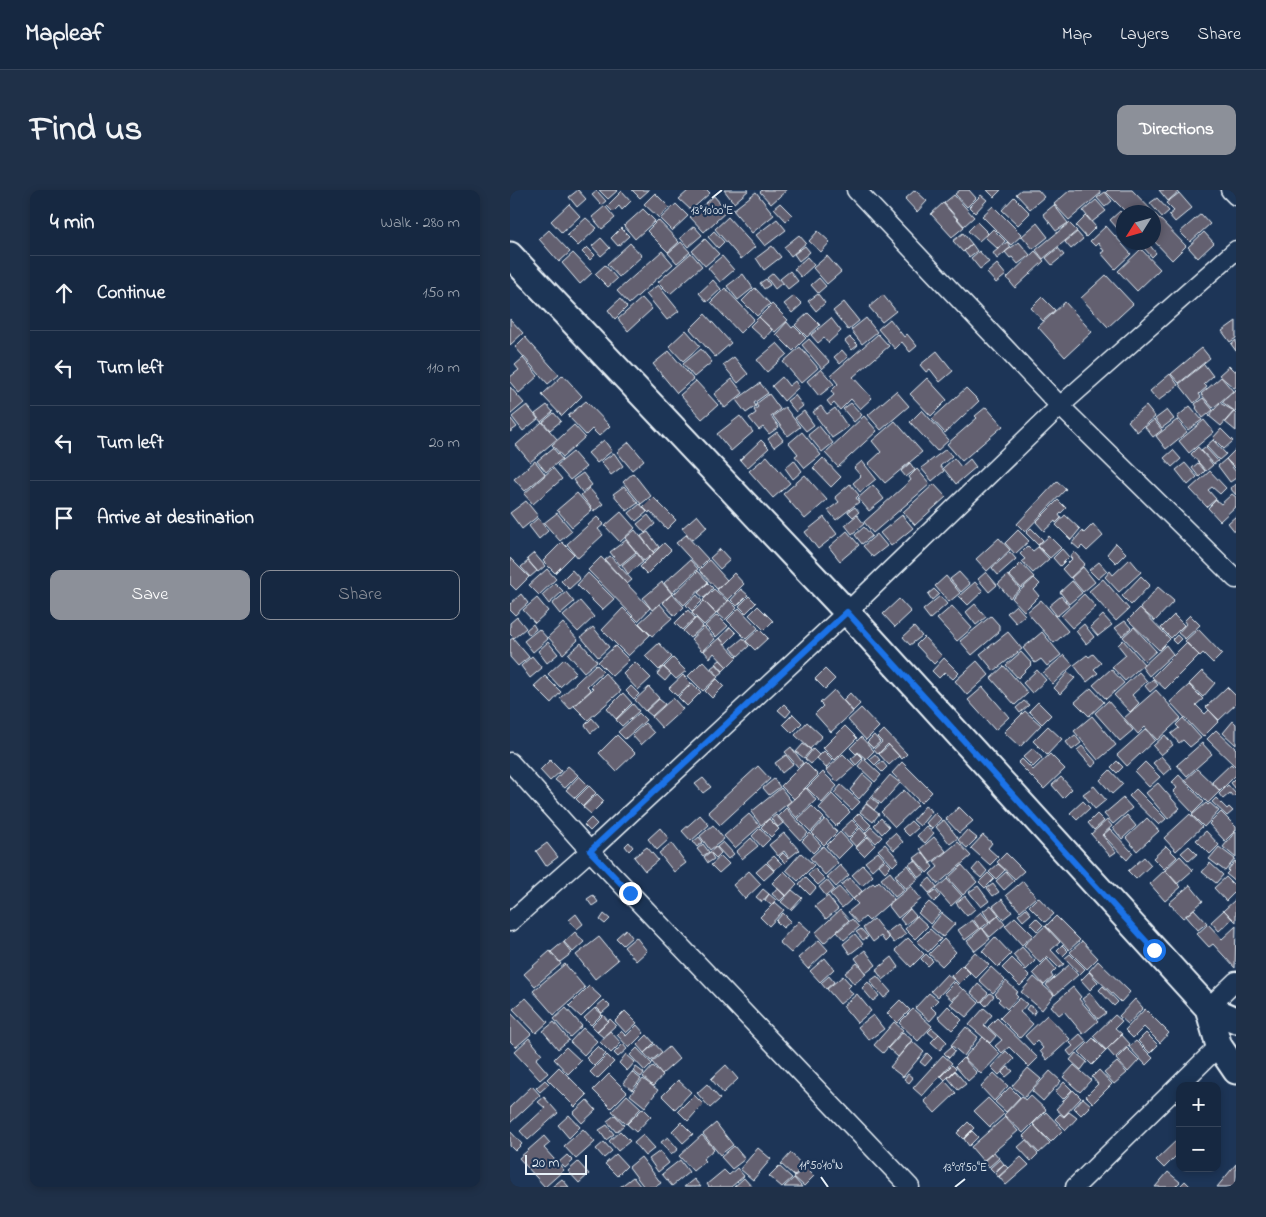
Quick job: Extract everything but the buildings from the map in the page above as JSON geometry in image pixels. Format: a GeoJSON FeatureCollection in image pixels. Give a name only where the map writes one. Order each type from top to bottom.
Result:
{"type":"FeatureCollection","features":[{"type":"Feature","properties":{"kind":"main road"},"geometry":{"type":"LineString","coordinates":[[510,255],[847,612],[1208,1008],[1236,1020]]}},
{"type":"Feature","properties":{"kind":"main road"},"geometry":{"type":"LineString","coordinates":[[1208,1008],[1219,1046],[1236,1071]]}},
{"type":"Feature","properties":{"kind":"street"},"geometry":{"type":"LineString","coordinates":[[856,190],[1060,406],[1236,579]]}},
{"type":"Feature","properties":{"kind":"street"},"geometry":{"type":"LineString","coordinates":[[1230,190],[1236,196]]}},
{"type":"Feature","properties":{"kind":"street"},"geometry":{"type":"LineString","coordinates":[[510,922],[590,851],[847,612],[1060,406],[1236,250]]}},
{"type":"Feature","properties":{"kind":"street"},"geometry":{"type":"LineString","coordinates":[[510,762],[590,851],[910,1187]]}},
{"type":"Feature","properties":{"kind":"street"},"geometry":{"type":"LineString","coordinates":[[1208,1008],[1236,980]]}},
{"type":"Feature","properties":{"kind":"street"},"geometry":{"type":"LineString","coordinates":[[1075,1187],[1219,1046]]}},
{"type":"Feature","properties":{"kind":"route"},"geometry":{"type":"LineString","coordinates":[[630,893],[590,851],[847,612],[1154,950]]}}]}
